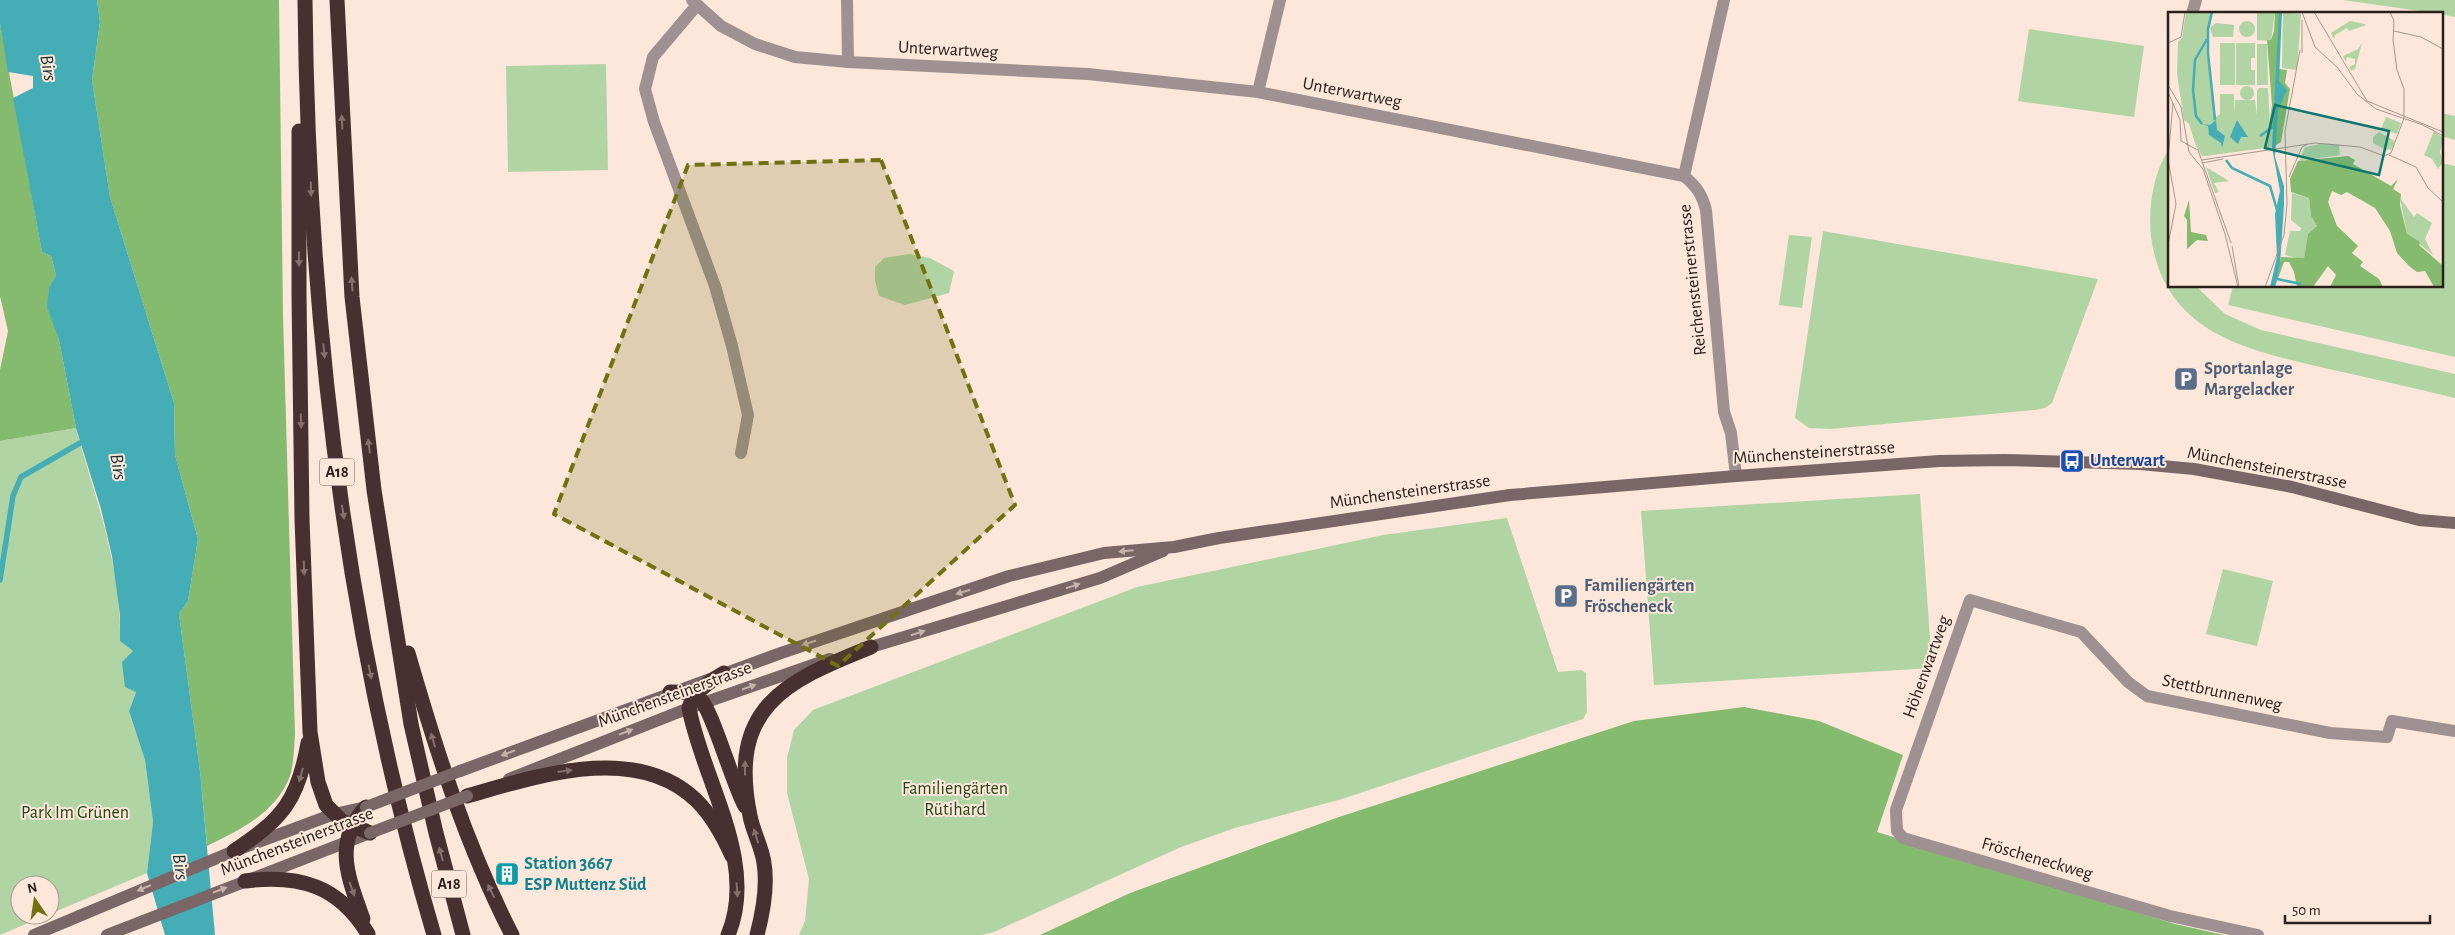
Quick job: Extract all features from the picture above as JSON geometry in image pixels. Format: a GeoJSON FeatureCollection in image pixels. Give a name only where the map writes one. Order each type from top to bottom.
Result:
{"type":"FeatureCollection","features":[{"type":"Feature","properties":{"kind":"highway"},"geometry":{"type":"LineString","coordinates":[[304,0],[298,294],[302,519],[310,732],[321,794],[334,814],[352,826],[370,833]]}},
{"type":"Feature","properties":{"kind":"highway","name":"A18"},"geometry":{"type":"LineString","coordinates":[[304,0],[312,214],[328,396],[339,484],[372,679],[414,868],[434,935]]}},
{"type":"Feature","properties":{"kind":"highway","name":"A18"},"geometry":{"type":"LineString","coordinates":[[337,0],[352,297],[374,490],[411,724],[436,834],[463,935]]}},
{"type":"Feature","properties":{"kind":"highway"},"geometry":{"type":"LineString","coordinates":[[391,598],[452,796],[486,880],[512,935]]}},
{"type":"Feature","properties":{"kind":"highway"},"geometry":{"type":"LineString","coordinates":[[757,935],[765,897],[764,864],[750,816],[745,782],[746,756],[750,733],[760,715],[773,698],[798,680],[821,667],[871,647]]}},
{"type":"Feature","properties":{"kind":"highway"},"geometry":{"type":"LineString","coordinates":[[724,673],[707,684],[695,702],[728,829],[732,856],[738,907],[728,935]]}},
{"type":"Feature","properties":{"kind":"highway"},"geometry":{"type":"LineString","coordinates":[[670,692],[685,692],[695,702],[750,816]]}},
{"type":"Feature","properties":{"kind":"highway"},"geometry":{"type":"LineString","coordinates":[[234,851],[256,837],[281,813],[293,797],[301,779],[310,732]]}},
{"type":"Feature","properties":{"kind":"highway"},"geometry":{"type":"LineString","coordinates":[[467,796],[529,778],[566,770],[602,768],[647,774],[677,786],[696,800],[723,836],[732,856]]}},
{"type":"Feature","properties":{"kind":"highway"},"geometry":{"type":"LineString","coordinates":[[366,807],[352,826],[345,853],[348,878],[368,934]]}},
{"type":"Feature","properties":{"kind":"highway"},"geometry":{"type":"LineString","coordinates":[[245,881],[268,878],[301,881],[331,894],[345,904],[357,916],[368,934]]}},
{"type":"Feature","properties":{"kind":"main road","name":"Münchensteinerstrasse"},"geometry":{"type":"LineString","coordinates":[[34,935],[234,851],[334,814],[366,807],[670,692],[1009,576],[1104,553],[1174,547],[1219,538],[1510,496],[1736,476],[1939,461],[2006,460],[2140,464],[2194,469],[2292,488],[2419,520],[2455,523]]}},
{"type":"Feature","properties":{"kind":"main road","name":"Münchensteinerstrasse"},"geometry":{"type":"LineString","coordinates":[[107,935],[467,796],[695,702],[819,662],[1100,578],[1174,547]]}},
{"type":"Feature","properties":{"kind":"street"},"geometry":{"type":"LineString","coordinates":[[847,0],[848,62]]}},
{"type":"Feature","properties":{"kind":"street"},"geometry":{"type":"LineString","coordinates":[[1258,92],[1280,0]]}},
{"type":"Feature","properties":{"kind":"street"},"geometry":{"type":"LineString","coordinates":[[1684,176],[1724,0]]}},
{"type":"Feature","properties":{"kind":"street","name":"Unterwartweg"},"geometry":{"type":"LineString","coordinates":[[741,452],[748,415],[732,346],[715,286],[654,122],[646,88],[653,57],[694,3],[721,26],[755,44],[795,57],[848,62],[1088,74],[1258,92],[1684,176]]}},
{"type":"Feature","properties":{"kind":"street","name":"Reichensteinerstrasse"},"geometry":{"type":"LineString","coordinates":[[1684,176],[1696,186],[1702,195],[1706,210],[1724,412],[1730,433],[1736,476]]}},
{"type":"Feature","properties":{"kind":"street","name":"Stettbrunnenweg"},"geometry":{"type":"LineString","coordinates":[[1970,600],[2080,632],[2128,682],[2147,696],[2330,733],[2387,737],[2392,721],[2455,731]]}},
{"type":"Feature","properties":{"kind":"street","name":"Höhenwartweg"},"geometry":{"type":"LineString","coordinates":[[1917,746],[1970,600]]}},
{"type":"Feature","properties":{"kind":"street","name":"Fröscheneckweg"},"geometry":{"type":"LineString","coordinates":[[1917,746],[1896,810],[1897,831],[1902,838],[2170,916],[2258,935]]}},
{"type":"Feature","properties":{"kind":"highlighted area"},"geometry":{"type":"Polygon","coordinates":[[[881,160],[1015,505],[838,666],[554,514],[688,165],[881,160]]]}},
{"type":"Feature","properties":{"kind":"green space"},"geometry":{"type":"Polygon","coordinates":[[[97,0],[279,0],[283,315],[295,734],[294,755],[290,776],[276,800],[256,819],[244,827],[207,846],[200,771],[179,614],[188,601],[198,539],[175,455],[174,403],[110,197],[92,80],[100,22],[97,0]]]}},
{"type":"Feature","properties":{"kind":"green space"},"geometry":{"type":"Polygon","coordinates":[[[2343,0],[2455,0],[2455,17],[2442,14],[2442,12],[2427,12],[2343,0]]]}},
{"type":"Feature","properties":{"kind":"green space"},"geometry":{"type":"Polygon","coordinates":[[[0,23],[42,252],[51,256],[56,275],[49,287],[48,307],[59,340],[76,428],[0,441],[0,370],[8,331],[0,296],[0,23]]]}},
{"type":"Feature","properties":{"kind":"green space"},"geometry":{"type":"Polygon","coordinates":[[[2029,29],[2144,46],[2134,117],[2018,101],[2029,29]]]}},
{"type":"Feature","properties":{"kind":"green space"},"geometry":{"type":"Polygon","coordinates":[[[606,64],[608,170],[508,172],[506,66],[606,64]]]}},
{"type":"Feature","properties":{"kind":"green space"},"geometry":{"type":"Polygon","coordinates":[[[2442,113],[2455,116],[2455,140],[2442,136],[2442,113]]]}},
{"type":"Feature","properties":{"kind":"green space"},"geometry":{"type":"Polygon","coordinates":[[[2168,151],[2168,287],[2159,270],[2150,226],[2155,180],[2168,151]]]}},
{"type":"Feature","properties":{"kind":"green space"},"geometry":{"type":"Polygon","coordinates":[[[2442,163],[2455,166],[2455,357],[2228,305],[2232,288],[2442,288],[2442,163]]]}},
{"type":"Feature","properties":{"kind":"green space"},"geometry":{"type":"Polygon","coordinates":[[[1823,231],[2098,279],[2052,403],[2045,408],[2035,410],[1831,429],[1809,428],[1795,418],[1823,231]]]}},
{"type":"Feature","properties":{"kind":"green space"},"geometry":{"type":"Polygon","coordinates":[[[1789,235],[1812,237],[1802,308],[1779,305],[1789,235]]]}},
{"type":"Feature","properties":{"kind":"green space"},"geometry":{"type":"Polygon","coordinates":[[[909,254],[930,258],[954,271],[949,293],[905,305],[879,296],[875,281],[875,267],[884,258],[909,254]]]}},
{"type":"Feature","properties":{"kind":"green space"},"geometry":{"type":"Polygon","coordinates":[[[2169,288],[2198,288],[2225,314],[2261,330],[2455,374],[2455,398],[2299,362],[2241,345],[2215,333],[2192,317],[2173,296],[2169,288]]]}},
{"type":"Feature","properties":{"kind":"green space","name":"Park Im Grünen"},"geometry":{"type":"Polygon","coordinates":[[[76,428],[112,560],[117,586],[120,641],[133,651],[136,691],[129,711],[145,760],[153,822],[147,873],[60,910],[60,875],[10,875],[10,925],[24,925],[0,935],[0,441],[76,428]]]}},
{"type":"Feature","properties":{"kind":"green space"},"geometry":{"type":"Polygon","coordinates":[[[1920,494],[1932,668],[1654,685],[1641,511],[1920,494]]]}},
{"type":"Feature","properties":{"kind":"green space","name":"Familiengärten Rütihard"},"geometry":{"type":"Polygon","coordinates":[[[1507,518],[1558,672],[1581,670],[1586,673],[1587,712],[1583,719],[1342,799],[1235,828],[1181,847],[994,932],[981,935],[799,935],[805,921],[809,879],[787,793],[787,758],[794,730],[813,710],[1137,587],[1383,535],[1507,518]]]}},
{"type":"Feature","properties":{"kind":"green space"},"geometry":{"type":"Polygon","coordinates":[[[2223,569],[2273,581],[2257,646],[2206,634],[2223,569]]]}},
{"type":"Feature","properties":{"kind":"green space"},"geometry":{"type":"Polygon","coordinates":[[[1744,707],[1819,721],[1903,755],[1877,832],[2175,924],[2224,935],[1040,935],[1130,893],[1336,818],[1634,721],[1744,707]]]}},
{"type":"Feature","properties":{"kind":"water","name":"Birs"},"geometry":{"type":"Polygon","coordinates":[[[0,0],[97,0],[100,22],[92,80],[110,197],[174,403],[175,455],[198,539],[188,601],[179,614],[200,771],[215,935],[165,935],[147,873],[153,822],[145,760],[129,711],[136,692],[125,687],[122,662],[133,651],[120,641],[120,615],[112,556],[101,509],[76,428],[59,340],[47,307],[49,287],[56,275],[51,256],[42,252],[13,98],[33,88],[33,76],[8,72],[0,23],[0,0]]]}},
{"type":"Feature","properties":{"kind":"waterway"},"geometry":{"type":"LineString","coordinates":[[0,580],[13,496],[21,477],[80,443]]}},
{"type":"Feature","properties":{"kind":"place","name":"Sportanlage Margelacker"},"geometry":{"type":"Point","coordinates":[2186,379]}},
{"type":"Feature","properties":{"kind":"place","name":"Unterwart"},"geometry":{"type":"Point","coordinates":[2072,461]}},
{"type":"Feature","properties":{"kind":"place","name":"Familiengärten Fröscheneck"},"geometry":{"type":"Point","coordinates":[1566,596]}},
{"type":"Feature","properties":{"kind":"place","name":"Station 3667 ESP Muttenz Süd"},"geometry":{"type":"Point","coordinates":[507,874]}}]}
